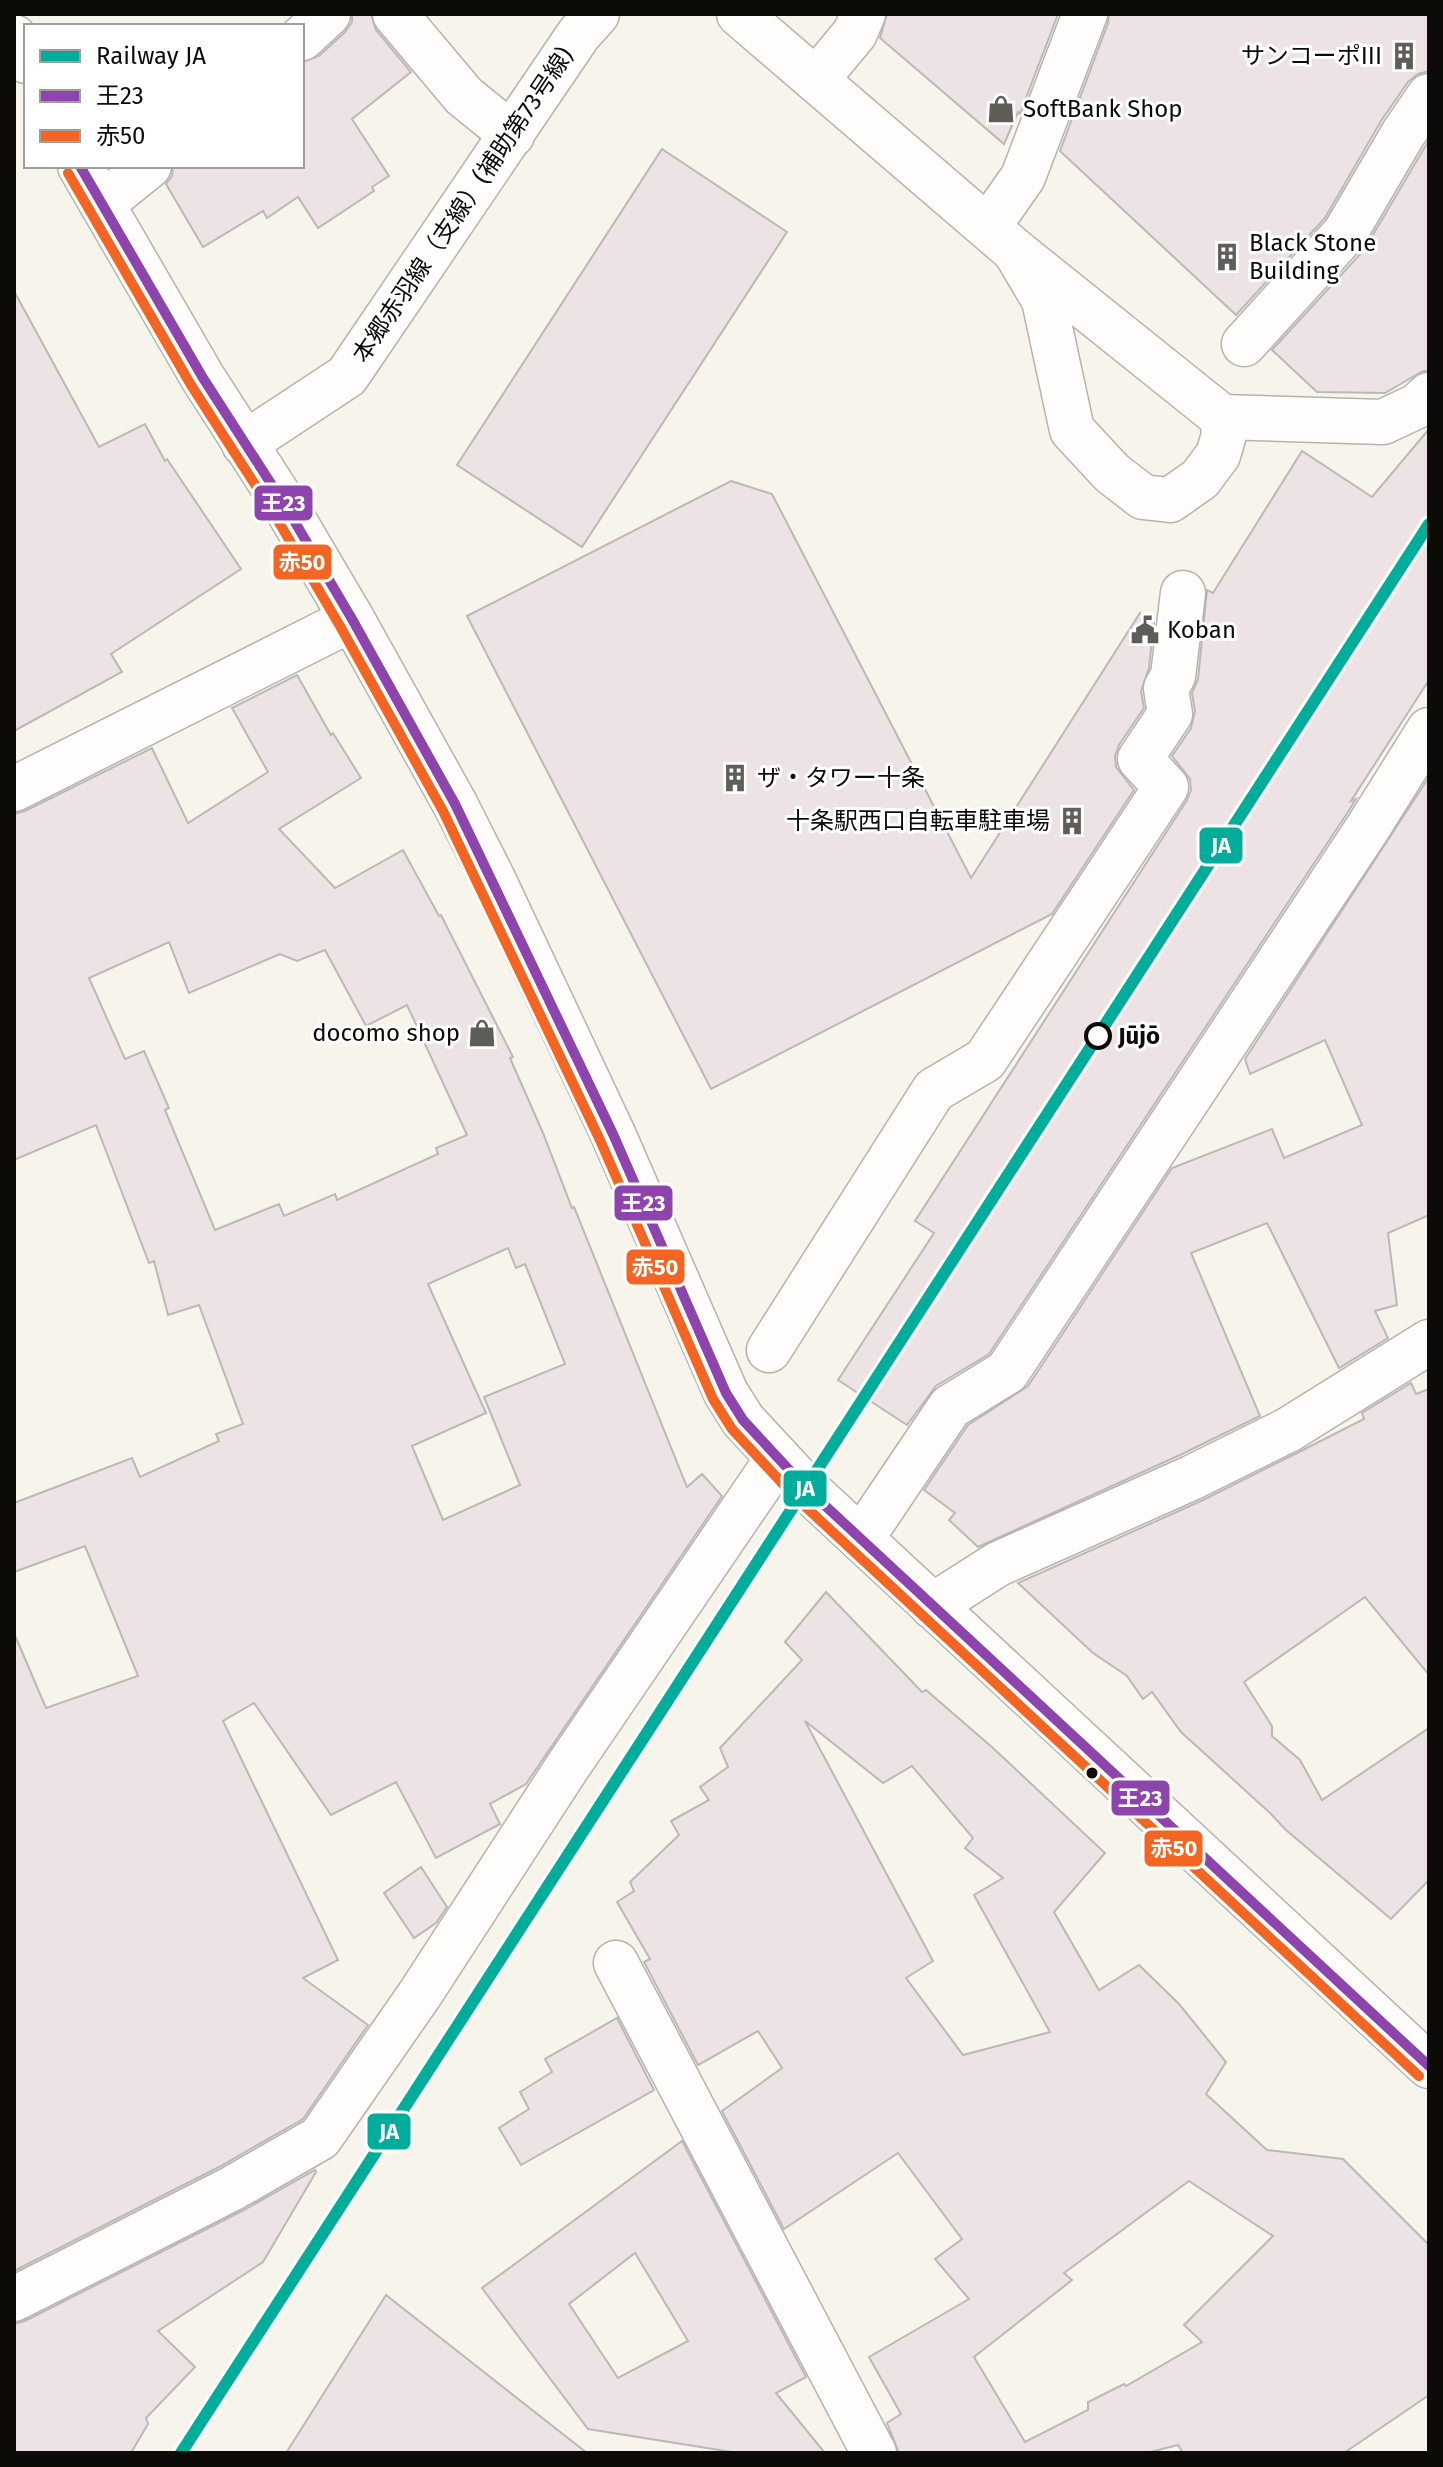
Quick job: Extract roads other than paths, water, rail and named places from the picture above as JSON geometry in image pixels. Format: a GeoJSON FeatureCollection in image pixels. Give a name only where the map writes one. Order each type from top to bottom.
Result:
{"type":"FeatureCollection","features":[{"type":"Feature","properties":{"kind":"street"},"geometry":{"type":"LineString","coordinates":[[304,36],[328,14]]}},
{"type":"Feature","properties":{"kind":"street"},"geometry":{"type":"LineString","coordinates":[[395,14],[464,96],[512,135]]}},
{"type":"Feature","properties":{"kind":"street","name":"本郷赤羽線（支線）(補助第73号線)"},"geometry":{"type":"LineString","coordinates":[[244,444],[347,376],[579,34],[597,14]]}},
{"type":"Feature","properties":{"kind":"street"},"geometry":{"type":"LineString","coordinates":[[739,14],[1001,239],[1222,417],[1383,422],[1417,406],[1429,395]]}},
{"type":"Feature","properties":{"kind":"street"},"geometry":{"type":"LineString","coordinates":[[816,80],[855,33],[863,14]]}},
{"type":"Feature","properties":{"kind":"street"},"geometry":{"type":"LineString","coordinates":[[1001,239],[1085,14]]}},
{"type":"Feature","properties":{"kind":"street"},"geometry":{"type":"LineString","coordinates":[[14,38],[24,57]]}},
{"type":"Feature","properties":{"kind":"street"},"geometry":{"type":"LineString","coordinates":[[1244,344],[1345,233],[1429,96]]}},
{"type":"Feature","properties":{"kind":"street"},"geometry":{"type":"LineString","coordinates":[[81,168],[244,444],[286,507],[352,619],[493,879],[613,1134],[726,1393],[743,1420],[805,1487],[1429,2066]]}},
{"type":"Feature","properties":{"kind":"street"},"geometry":{"type":"LineString","coordinates":[[102,204],[147,168]]}},
{"type":"Feature","properties":{"kind":"street"},"geometry":{"type":"LineString","coordinates":[[1001,239],[1044,300],[1072,430],[1112,473],[1143,497],[1170,500],[1200,479],[1218,455],[1224,435],[1222,417]]}},
{"type":"Feature","properties":{"kind":"street"},"geometry":{"type":"LineString","coordinates":[[769,1350],[934,1090],[985,1060],[1166,787],[1140,759],[1170,714],[1166,688],[1173,676],[1183,593]]}},
{"type":"Feature","properties":{"kind":"street"},"geometry":{"type":"LineString","coordinates":[[14,789],[352,619]]}},
{"type":"Feature","properties":{"kind":"street"},"geometry":{"type":"LineString","coordinates":[[861,1539],[950,1407],[1007,1372],[1367,829],[1429,730]]}},
{"type":"Feature","properties":{"kind":"street"},"geometry":{"type":"LineString","coordinates":[[932,1606],[998,1564],[1191,1478],[1288,1430],[1429,1342]]}},
{"type":"Feature","properties":{"kind":"street"},"geometry":{"type":"LineString","coordinates":[[14,2299],[231,2189],[320,2138],[420,1994],[568,1766],[778,1458]]}},
{"type":"Feature","properties":{"kind":"street"},"geometry":{"type":"LineString","coordinates":[[616,1963],[874,2453]]}},
{"type":"Feature","properties":{"kind":"rail line","name":"JA"},"geometry":{"type":"LineString","coordinates":[[181,2453],[1429,524]]}},
{"type":"Feature","properties":{"kind":"place","name":"サンコーポIII"},"geometry":{"type":"Point","coordinates":[1404,56]}},
{"type":"Feature","properties":{"kind":"place","name":"SoftBank Shop"},"geometry":{"type":"Point","coordinates":[1001,109]}},
{"type":"Feature","properties":{"kind":"place","name":"Black Stone Building"},"geometry":{"type":"Point","coordinates":[1227,257]}},
{"type":"Feature","properties":{"kind":"place","name":"Koban"},"geometry":{"type":"Point","coordinates":[1145,630]}},
{"type":"Feature","properties":{"kind":"place","name":"ザ・タワー十条"},"geometry":{"type":"Point","coordinates":[735,778]}},
{"type":"Feature","properties":{"kind":"place","name":"十条駅西口自転車駐車場"},"geometry":{"type":"Point","coordinates":[1072,821]}},
{"type":"Feature","properties":{"kind":"place","name":"docomo shop"},"geometry":{"type":"Point","coordinates":[482,1033]}},
{"type":"Feature","properties":{"kind":"place","name":"Jūjō"},"geometry":{"type":"Point","coordinates":[1098,1036]}}]}
